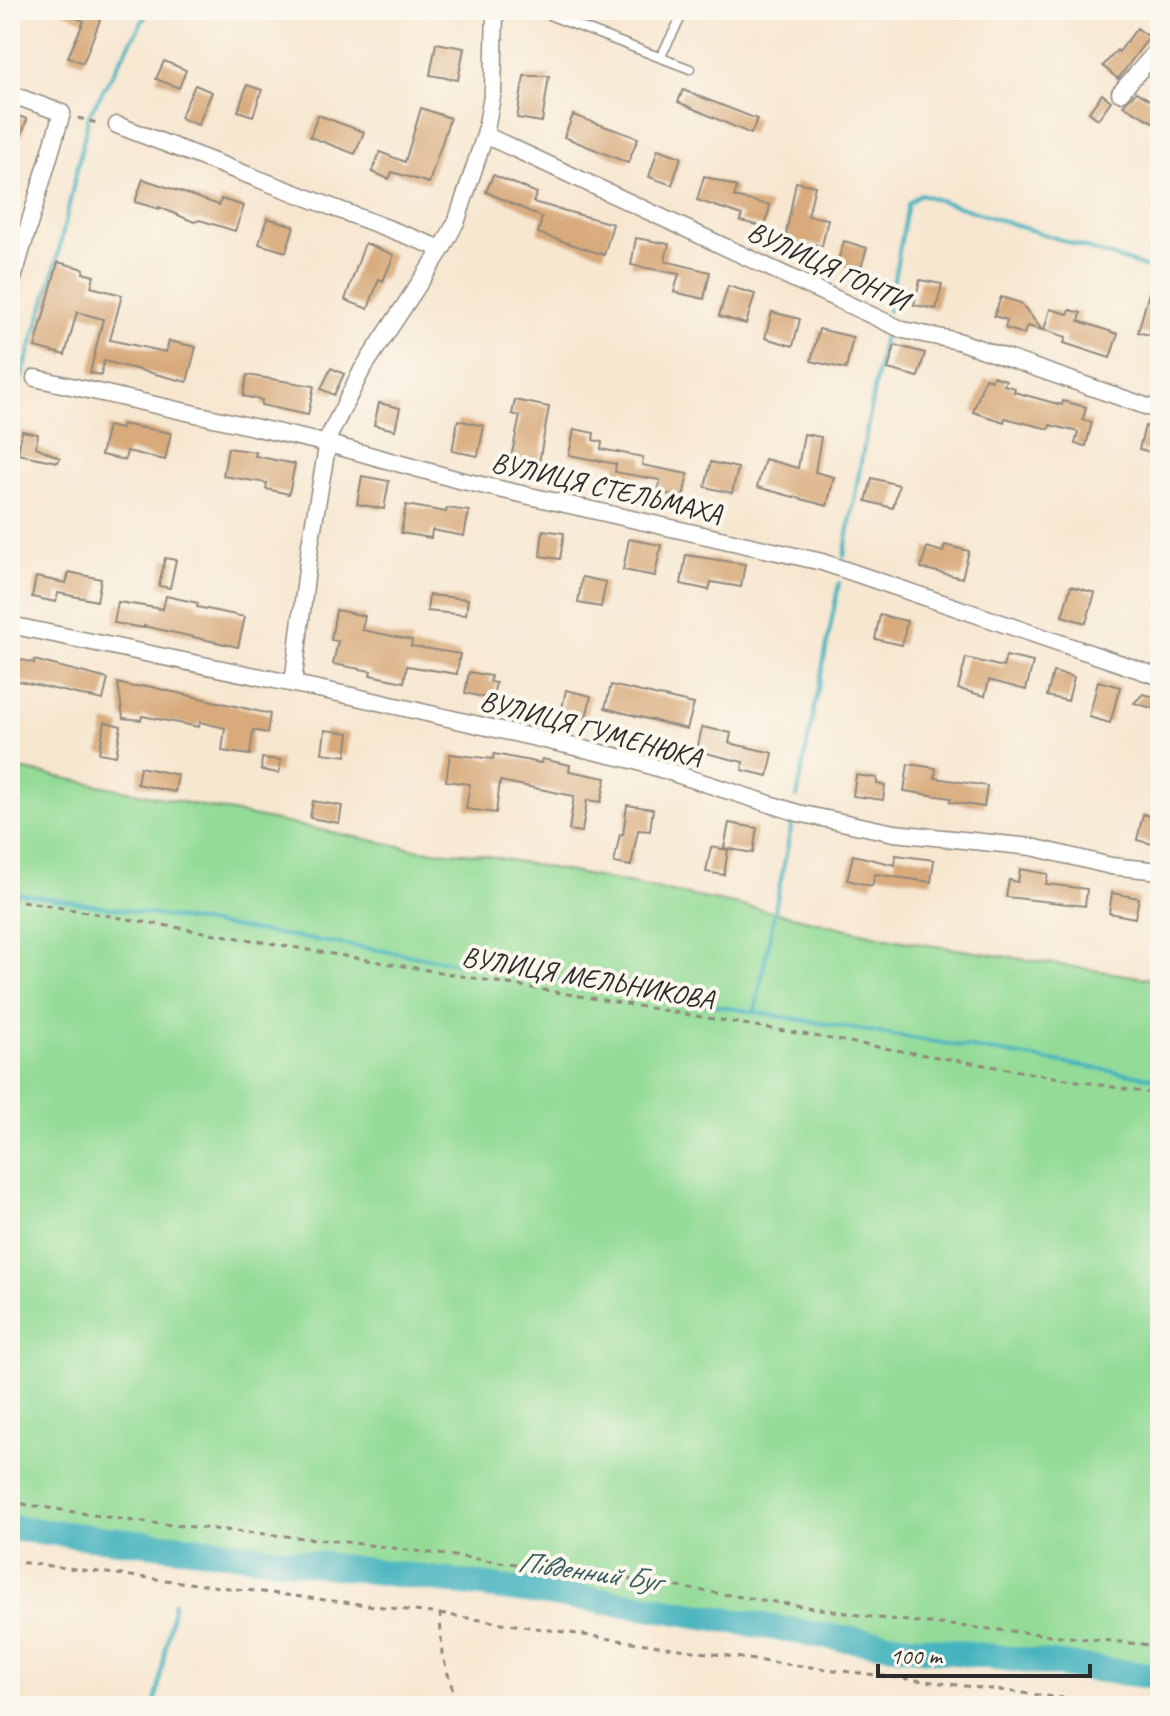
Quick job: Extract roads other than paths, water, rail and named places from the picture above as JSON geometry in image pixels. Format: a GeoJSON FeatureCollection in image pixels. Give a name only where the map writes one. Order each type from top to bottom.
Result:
{"type":"FeatureCollection","features":[{"type":"Feature","properties":{"kind":"street"},"geometry":{"type":"LineString","coordinates":[[293,684],[310,545],[329,436],[362,370],[442,249],[457,220],[485,135],[493,91],[495,10]]}},
{"type":"Feature","properties":{"kind":"street"},"geometry":{"type":"LineString","coordinates":[[1120,93],[1160,47]]}},
{"type":"Feature","properties":{"kind":"street"},"geometry":{"type":"LineString","coordinates":[[10,94],[70,116],[10,289]]}},
{"type":"Feature","properties":{"kind":"street"},"geometry":{"type":"LineString","coordinates":[[117,125],[442,249]]}},
{"type":"Feature","properties":{"kind":"street","name":"ВУЛИЦЯ ГОНТИ"},"geometry":{"type":"LineString","coordinates":[[485,135],[903,330],[973,346],[1160,411]]}},
{"type":"Feature","properties":{"kind":"street","name":"ВУЛИЦЯ СТЕЛЬМАХА"},"geometry":{"type":"LineString","coordinates":[[35,378],[329,444],[459,480],[822,562],[1160,677]]}},
{"type":"Feature","properties":{"kind":"street","name":"ВУЛИЦЯ ГУМЕНЮКА"},"geometry":{"type":"LineString","coordinates":[[10,625],[632,760],[798,813],[894,833],[1032,847],[1111,866],[1160,871]]}},
{"type":"Feature","properties":{"kind":"lane"},"geometry":{"type":"LineString","coordinates":[[527,10],[549,15],[690,69]]}},
{"type":"Feature","properties":{"kind":"lane"},"geometry":{"type":"LineString","coordinates":[[661,56],[685,10]]}},
{"type":"Feature","properties":{"kind":"waterway"},"geometry":{"type":"LineString","coordinates":[[10,415],[55,268],[89,115],[149,10]]}},
{"type":"Feature","properties":{"kind":"waterway"},"geometry":{"type":"LineString","coordinates":[[888,311],[908,204],[920,194],[1160,272]]}},
{"type":"Feature","properties":{"kind":"waterway"},"geometry":{"type":"LineString","coordinates":[[844,556],[884,335]]}},
{"type":"Feature","properties":{"kind":"waterway"},"geometry":{"type":"LineString","coordinates":[[797,797],[839,583]]}},
{"type":"Feature","properties":{"kind":"waterway"},"geometry":{"type":"LineString","coordinates":[[755,1012],[793,818]]}},
{"type":"Feature","properties":{"kind":"waterway"},"geometry":{"type":"LineString","coordinates":[[10,892],[1160,1079]]}},
{"type":"Feature","properties":{"kind":"waterway","name":"Південний Буг"},"geometry":{"type":"LineString","coordinates":[[10,1528],[209,1550],[648,1607],[837,1638],[1160,1677]]}},
{"type":"Feature","properties":{"kind":"waterway"},"geometry":{"type":"LineString","coordinates":[[155,1706],[174,1602]]}}]}
